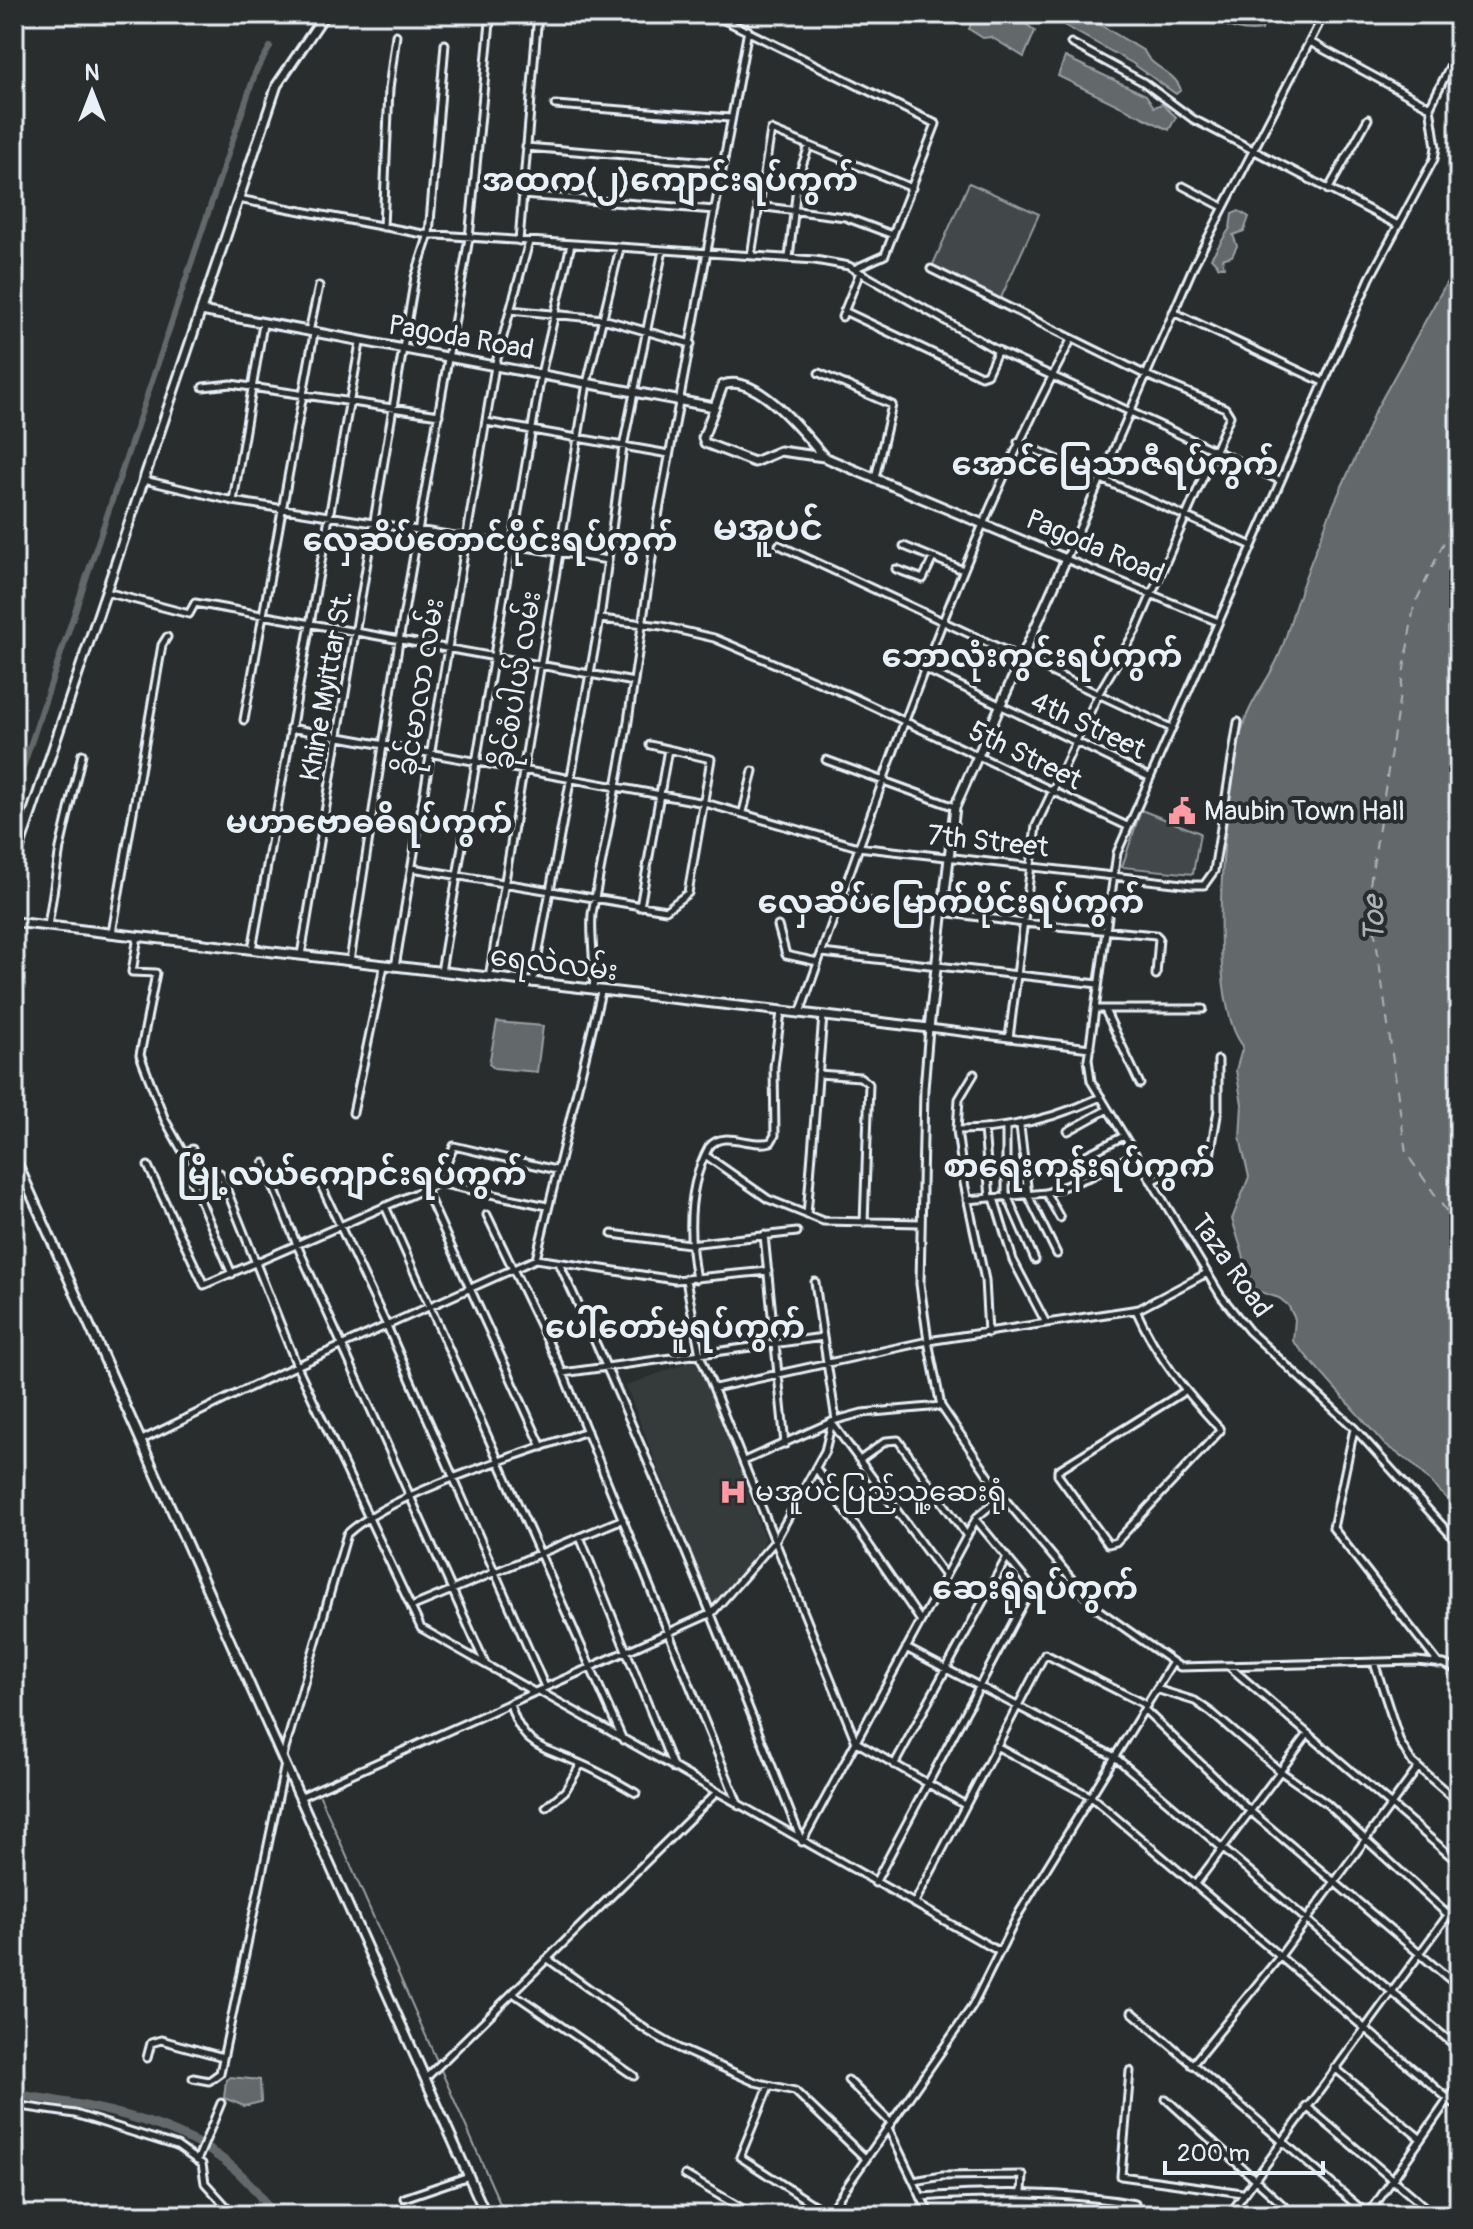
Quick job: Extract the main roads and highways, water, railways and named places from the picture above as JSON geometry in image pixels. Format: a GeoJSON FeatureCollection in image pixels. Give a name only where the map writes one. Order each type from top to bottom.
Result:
{"type":"FeatureCollection","features":[{"type":"Feature","properties":{"kind":"main road"},"geometry":{"type":"LineString","coordinates":[[14,864],[277,85],[325,14]]}},
{"type":"Feature","properties":{"kind":"main road","name":"Pagoda Road"},"geometry":{"type":"LineString","coordinates":[[201,311],[714,407]]}},
{"type":"Feature","properties":{"kind":"main road","name":"Pagoda Road"},"geometry":{"type":"LineString","coordinates":[[824,457],[781,408],[754,391],[724,383],[703,438],[705,443],[754,462],[780,451],[824,457],[1066,559],[955,807],[929,1028]]}},
{"type":"Feature","properties":{"kind":"main road","name":"ရေလဲလမ်း"},"geometry":{"type":"LineString","coordinates":[[14,922],[597,992],[929,1028]]}},
{"type":"Feature","properties":{"kind":"main road"},"geometry":{"type":"LineString","coordinates":[[14,1156],[486,2215]]}},
{"type":"Feature","properties":{"kind":"water"},"geometry":{"type":"Polygon","coordinates":[[[975,14],[1014,14],[1035,31],[1024,57],[991,37],[983,38],[969,29],[975,14]]]}},
{"type":"Feature","properties":{"kind":"water"},"geometry":{"type":"Polygon","coordinates":[[[1044,14],[1082,14],[1144,51],[1152,62],[1178,83],[1181,90],[1176,94],[1132,63],[1044,14]]]}},
{"type":"Feature","properties":{"kind":"water"},"geometry":{"type":"Polygon","coordinates":[[[1207,14],[1279,14],[1278,18],[1265,16],[1262,30],[1255,31],[1228,26],[1208,18],[1207,14]]]}},
{"type":"Feature","properties":{"kind":"water"},"geometry":{"type":"Polygon","coordinates":[[[1065,57],[1146,95],[1154,107],[1162,104],[1176,117],[1169,130],[1058,76],[1065,57]]]}},
{"type":"Feature","properties":{"kind":"water"},"geometry":{"type":"Polygon","coordinates":[[[1239,211],[1249,217],[1244,231],[1233,235],[1237,246],[1232,256],[1222,259],[1224,267],[1219,267],[1211,258],[1230,228],[1232,214],[1239,211]]]}},
{"type":"Feature","properties":{"kind":"water","name":"Toe"},"geometry":{"type":"Polygon","coordinates":[[[1459,260],[1459,1511],[1412,1463],[1385,1445],[1293,1341],[1295,1319],[1288,1305],[1279,1298],[1254,1290],[1232,1219],[1249,1177],[1240,1138],[1242,1104],[1236,1070],[1243,1046],[1231,1020],[1224,983],[1221,889],[1230,793],[1244,723],[1278,658],[1302,586],[1373,415],[1459,260]]]}},
{"type":"Feature","properties":{"kind":"water"},"geometry":{"type":"Polygon","coordinates":[[[497,1022],[543,1026],[537,1072],[494,1068],[489,1064],[497,1022]]]}},
{"type":"Feature","properties":{"kind":"water"},"geometry":{"type":"Polygon","coordinates":[[[230,2077],[260,2080],[261,2102],[244,2106],[224,2098],[226,2080],[230,2077]]]}},
{"type":"Feature","properties":{"kind":"waterway"},"geometry":{"type":"LineString","coordinates":[[14,794],[256,71],[270,47]]}},
{"type":"Feature","properties":{"kind":"waterway"},"geometry":{"type":"LineString","coordinates":[[320,1796],[505,2215]]}},
{"type":"Feature","properties":{"kind":"waterway"},"geometry":{"type":"LineString","coordinates":[[14,2094],[123,2115],[193,2141],[224,2160],[251,2185],[272,2215]]}},
{"type":"Feature","properties":{"kind":"waterway"},"geometry":{"type":"LineString","coordinates":[[186,2208],[186,2215]]}},
{"type":"Feature","properties":{"kind":"place","name":"Maubin Town Hall"},"geometry":{"type":"Point","coordinates":[1182,811]}},
{"type":"Feature","properties":{"kind":"place","name":"မအူပင်ပြည်သူ့ဆေးရုံ"},"geometry":{"type":"Point","coordinates":[733,1492]}},
{"type":"Feature","properties":{"kind":"district","name":"အထက(၂)ကျောင်းရပ်ကွက်"},"geometry":{"type":"Point","coordinates":[670,181]}},
{"type":"Feature","properties":{"kind":"district","name":"အောင်မြေသာဇီရပ်ကွက်"},"geometry":{"type":"Point","coordinates":[1115,465]}},
{"type":"Feature","properties":{"kind":"district","name":"မအူပင်"},"geometry":{"type":"Point","coordinates":[768,528]}},
{"type":"Feature","properties":{"kind":"district","name":"လှေဆိပ်တောင်ပိုင်းရပ်ကွက်"},"geometry":{"type":"Point","coordinates":[490,541]}},
{"type":"Feature","properties":{"kind":"district","name":"ဘောလုံးကွင်းရပ်ကွက်"},"geometry":{"type":"Point","coordinates":[1032,657]}},
{"type":"Feature","properties":{"kind":"district","name":"မဟာဗောဓဓိရပ်ကွက်"},"geometry":{"type":"Point","coordinates":[369,823]}},
{"type":"Feature","properties":{"kind":"district","name":"လှေဆိပ်မြောက်ပိုင်းရပ်ကွက်"},"geometry":{"type":"Point","coordinates":[951,903]}},
{"type":"Feature","properties":{"kind":"district","name":"စာရေးကုန်းရပ်ကွက်"},"geometry":{"type":"Point","coordinates":[1079,1167]}},
{"type":"Feature","properties":{"kind":"district","name":"မြို့လယ်ကျောင်းရပ်ကွက်"},"geometry":{"type":"Point","coordinates":[352,1175]}},
{"type":"Feature","properties":{"kind":"district","name":"ပေါ်တော်မူရပ်ကွက်"},"geometry":{"type":"Point","coordinates":[675,1328]}},
{"type":"Feature","properties":{"kind":"district","name":"ဆေးရုံရပ်ကွက်"},"geometry":{"type":"Point","coordinates":[1035,1589]}}]}
